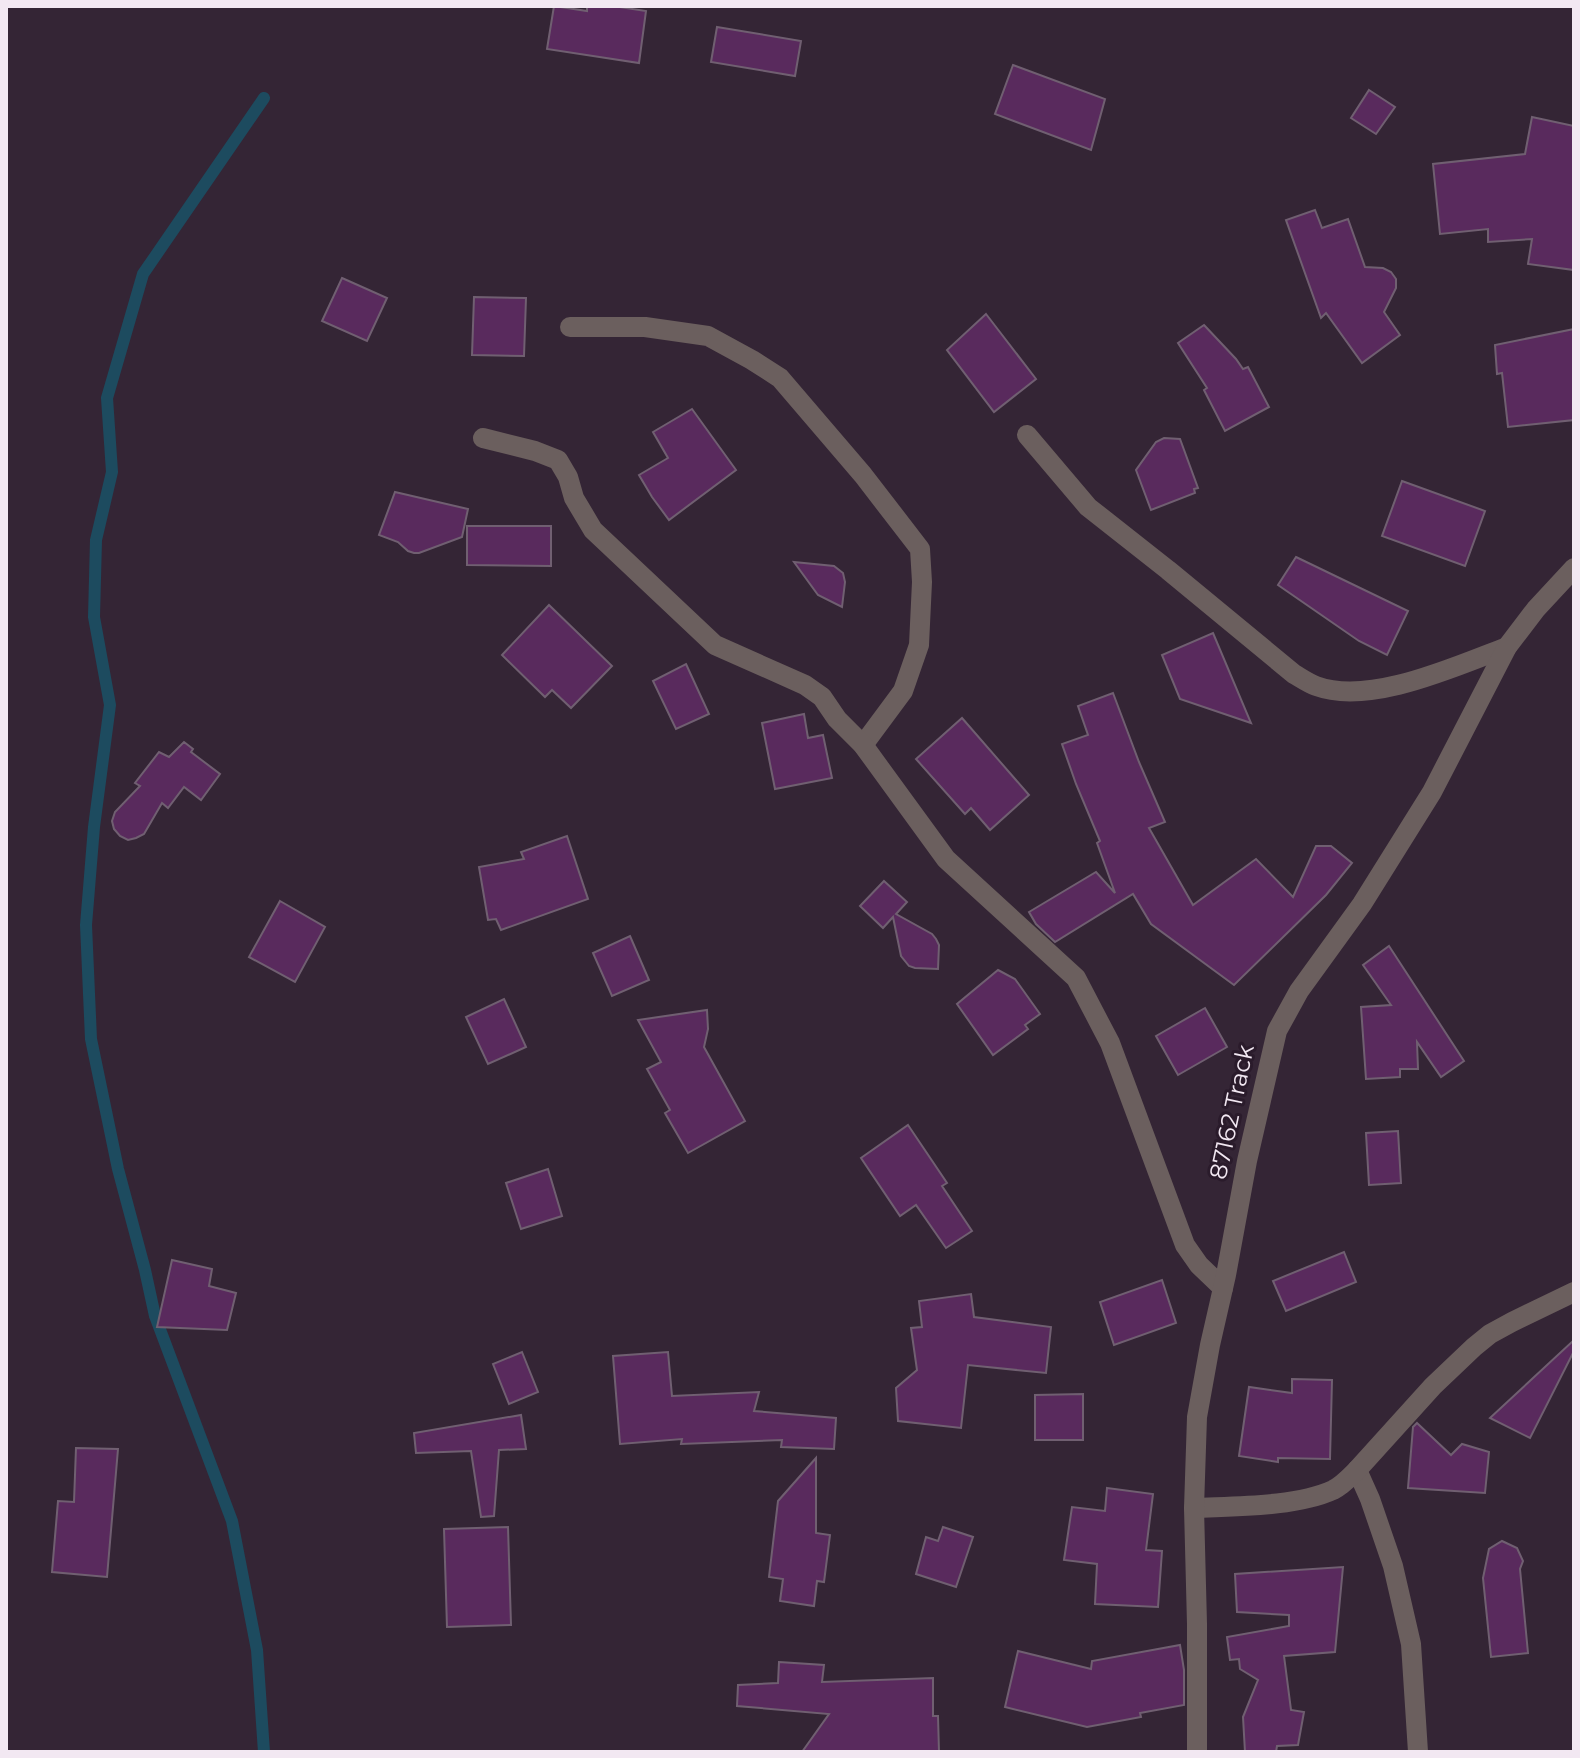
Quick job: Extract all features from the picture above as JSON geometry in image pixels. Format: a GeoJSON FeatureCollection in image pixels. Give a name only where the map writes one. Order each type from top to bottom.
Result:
{"type":"FeatureCollection","features":[{"type":"Feature","properties":{"kind":"street"},"geometry":{"type":"LineString","coordinates":[[570,327],[645,327],[708,336],[771,372],[818,421],[920,549],[919,645],[903,691],[863,745]]}},
{"type":"Feature","properties":{"kind":"street"},"geometry":{"type":"LineString","coordinates":[[1027,435],[1088,507],[1294,674],[1317,686],[1344,691],[1406,684],[1507,647]]}},
{"type":"Feature","properties":{"kind":"street"},"geometry":{"type":"LineString","coordinates":[[483,438],[558,460],[568,477],[574,498],[593,530],[715,645],[805,685],[822,697],[837,719],[863,745],[946,859],[1076,978],[1110,1043],[1185,1245],[1199,1265],[1223,1288]]}},
{"type":"Feature","properties":{"kind":"street","name":"87162 Track"},"geometry":{"type":"LineString","coordinates":[[1197,1752],[1194,1508],[1197,1417],[1247,1161],[1277,1031],[1299,991],[1362,904],[1432,792],[1507,647],[1536,609],[1574,568]]}},
{"type":"Feature","properties":{"kind":"street"},"geometry":{"type":"LineString","coordinates":[[1194,1508],[1266,1504],[1310,1498],[1332,1490],[1346,1482],[1433,1386],[1474,1347],[1490,1334],[1574,1292]]}},
{"type":"Feature","properties":{"kind":"street"},"geometry":{"type":"LineString","coordinates":[[1357,1470],[1393,1566],[1411,1644],[1418,1752]]}},
{"type":"Feature","properties":{"kind":"building"},"geometry":{"type":"Polygon","coordinates":[[[554,6],[587,11],[587,6],[613,6],[646,11],[639,63],[547,49],[554,6]]]}},
{"type":"Feature","properties":{"kind":"building"},"geometry":{"type":"Polygon","coordinates":[[[717,27],[801,41],[795,76],[711,62],[717,27]]]}},
{"type":"Feature","properties":{"kind":"building"},"geometry":{"type":"Polygon","coordinates":[[[1013,65],[1105,99],[1091,150],[995,114],[1013,65]]]}},
{"type":"Feature","properties":{"kind":"building"},"geometry":{"type":"Polygon","coordinates":[[[1369,90],[1395,107],[1376,134],[1351,118],[1369,90]]]}},
{"type":"Feature","properties":{"kind":"building"},"geometry":{"type":"Polygon","coordinates":[[[1532,117],[1574,126],[1574,270],[1528,264],[1532,239],[1488,242],[1488,229],[1440,234],[1433,164],[1525,154],[1532,117]]]}},
{"type":"Feature","properties":{"kind":"building"},"geometry":{"type":"Polygon","coordinates":[[[1315,210],[1322,228],[1348,219],[1365,267],[1383,268],[1396,279],[1396,288],[1384,312],[1400,335],[1362,363],[1326,313],[1321,318],[1286,220],[1315,210]]]}},
{"type":"Feature","properties":{"kind":"building"},"geometry":{"type":"Polygon","coordinates":[[[342,278],[387,298],[367,341],[322,321],[342,278]]]}},
{"type":"Feature","properties":{"kind":"building"},"geometry":{"type":"Polygon","coordinates":[[[474,297],[526,298],[524,356],[472,355],[474,297]]]}},
{"type":"Feature","properties":{"kind":"building"},"geometry":{"type":"Polygon","coordinates":[[[986,314],[1036,379],[994,412],[947,350],[986,314]]]}},
{"type":"Feature","properties":{"kind":"building"},"geometry":{"type":"Polygon","coordinates":[[[1204,325],[1243,369],[1248,367],[1269,407],[1225,431],[1204,390],[1207,388],[1178,343],[1204,325]]]}},
{"type":"Feature","properties":{"kind":"building"},"geometry":{"type":"Polygon","coordinates":[[[1574,329],[1574,420],[1508,427],[1502,373],[1497,374],[1495,345],[1574,329]]]}},
{"type":"Feature","properties":{"kind":"building"},"geometry":{"type":"Polygon","coordinates":[[[692,409],[736,470],[669,520],[639,475],[668,458],[653,432],[692,409]]]}},
{"type":"Feature","properties":{"kind":"building"},"geometry":{"type":"Polygon","coordinates":[[[1164,438],[1180,439],[1198,488],[1194,489],[1195,493],[1151,510],[1136,470],[1156,442],[1164,438]]]}},
{"type":"Feature","properties":{"kind":"building"},"geometry":{"type":"Polygon","coordinates":[[[1402,481],[1485,511],[1465,566],[1382,536],[1402,481]]]}},
{"type":"Feature","properties":{"kind":"building"},"geometry":{"type":"Polygon","coordinates":[[[395,492],[468,509],[462,537],[414,553],[398,542],[379,535],[395,492]]]}},
{"type":"Feature","properties":{"kind":"building"},"geometry":{"type":"Polygon","coordinates":[[[467,526],[551,526],[551,566],[467,565],[467,526]]]}},
{"type":"Feature","properties":{"kind":"building"},"geometry":{"type":"Polygon","coordinates":[[[1296,557],[1408,611],[1387,655],[1359,641],[1278,585],[1296,557]]]}},
{"type":"Feature","properties":{"kind":"building"},"geometry":{"type":"Polygon","coordinates":[[[794,562],[834,566],[843,573],[842,607],[818,595],[794,562]]]}},
{"type":"Feature","properties":{"kind":"building"},"geometry":{"type":"Polygon","coordinates":[[[549,605],[612,666],[571,708],[552,690],[545,697],[502,655],[549,605]]]}},
{"type":"Feature","properties":{"kind":"building"},"geometry":{"type":"Polygon","coordinates":[[[1213,633],[1251,723],[1180,699],[1162,655],[1213,633]]]}},
{"type":"Feature","properties":{"kind":"building"},"geometry":{"type":"Polygon","coordinates":[[[686,664],[709,714],[676,729],[653,681],[686,664]]]}},
{"type":"Feature","properties":{"kind":"building"},"geometry":{"type":"Polygon","coordinates":[[[1113,693],[1165,822],[1149,828],[1193,905],[1256,859],[1293,897],[1316,846],[1331,846],[1352,863],[1326,895],[1234,985],[1151,924],[1133,894],[1055,942],[1036,924],[1029,912],[1096,872],[1115,893],[1097,843],[1100,841],[1062,744],[1088,735],[1078,706],[1113,693]]]}},
{"type":"Feature","properties":{"kind":"building"},"geometry":{"type":"Polygon","coordinates":[[[804,714],[808,738],[823,735],[832,778],[775,789],[762,723],[804,714]]]}},
{"type":"Feature","properties":{"kind":"building"},"geometry":{"type":"Polygon","coordinates":[[[962,718],[1029,795],[990,830],[971,808],[965,814],[916,759],[962,718]]]}},
{"type":"Feature","properties":{"kind":"building"},"geometry":{"type":"Polygon","coordinates":[[[184,742],[193,749],[191,752],[220,774],[201,800],[184,787],[168,808],[162,803],[144,834],[128,840],[120,836],[112,821],[115,812],[140,786],[135,783],[159,752],[169,757],[184,742]]]}},
{"type":"Feature","properties":{"kind":"building"},"geometry":{"type":"Polygon","coordinates":[[[567,836],[588,899],[501,930],[496,919],[488,920],[479,867],[524,859],[521,852],[567,836]]]}},
{"type":"Feature","properties":{"kind":"building"},"geometry":{"type":"Polygon","coordinates":[[[884,881],[907,902],[896,914],[936,939],[939,945],[938,969],[909,966],[901,956],[893,917],[883,928],[860,906],[884,881]]]}},
{"type":"Feature","properties":{"kind":"building"},"geometry":{"type":"Polygon","coordinates":[[[280,901],[325,927],[295,982],[249,957],[280,901]]]}},
{"type":"Feature","properties":{"kind":"building"},"geometry":{"type":"Polygon","coordinates":[[[630,936],[649,980],[612,996],[593,953],[630,936]]]}},
{"type":"Feature","properties":{"kind":"building"},"geometry":{"type":"Polygon","coordinates":[[[1389,946],[1464,1061],[1441,1077],[1417,1042],[1418,1069],[1400,1069],[1400,1077],[1366,1079],[1361,1007],[1391,1005],[1363,965],[1389,946]]]}},
{"type":"Feature","properties":{"kind":"building"},"geometry":{"type":"Polygon","coordinates":[[[998,970],[1015,979],[1040,1014],[1025,1025],[1028,1029],[993,1055],[957,1004],[998,970]]]}},
{"type":"Feature","properties":{"kind":"building"},"geometry":{"type":"Polygon","coordinates":[[[504,999],[526,1047],[488,1064],[466,1017],[504,999]]]}},
{"type":"Feature","properties":{"kind":"building"},"geometry":{"type":"Polygon","coordinates":[[[1205,1008],[1227,1047],[1178,1075],[1156,1036],[1205,1008]]]}},
{"type":"Feature","properties":{"kind":"building"},"geometry":{"type":"Polygon","coordinates":[[[707,1010],[708,1029],[704,1047],[745,1121],[688,1153],[665,1113],[670,1110],[647,1069],[661,1062],[638,1020],[707,1010]]]}},
{"type":"Feature","properties":{"kind":"building"},"geometry":{"type":"Polygon","coordinates":[[[908,1125],[947,1183],[942,1186],[972,1231],[946,1248],[916,1205],[900,1216],[861,1158],[908,1125]]]}},
{"type":"Feature","properties":{"kind":"building"},"geometry":{"type":"Polygon","coordinates":[[[1398,1131],[1401,1183],[1369,1185],[1366,1133],[1398,1131]]]}},
{"type":"Feature","properties":{"kind":"building"},"geometry":{"type":"Polygon","coordinates":[[[548,1169],[562,1216],[521,1229],[506,1183],[548,1169]]]}},
{"type":"Feature","properties":{"kind":"building"},"geometry":{"type":"Polygon","coordinates":[[[1344,1252],[1356,1282],[1286,1311],[1273,1281],[1344,1252]]]}},
{"type":"Feature","properties":{"kind":"building"},"geometry":{"type":"Polygon","coordinates":[[[172,1260],[212,1269],[209,1286],[236,1293],[227,1330],[157,1327],[172,1260]]]}},
{"type":"Feature","properties":{"kind":"building"},"geometry":{"type":"Polygon","coordinates":[[[1162,1280],[1176,1323],[1114,1345],[1100,1302],[1162,1280]]]}},
{"type":"Feature","properties":{"kind":"building"},"geometry":{"type":"Polygon","coordinates":[[[971,1294],[974,1317],[1051,1327],[1046,1373],[968,1365],[961,1428],[898,1421],[896,1388],[917,1370],[911,1328],[922,1327],[919,1301],[971,1294]]]}},
{"type":"Feature","properties":{"kind":"building"},"geometry":{"type":"Polygon","coordinates":[[[1574,1340],[1574,1351],[1530,1438],[1490,1418],[1574,1340]]]}},
{"type":"Feature","properties":{"kind":"building"},"geometry":{"type":"Polygon","coordinates":[[[522,1352],[538,1392],[509,1404],[493,1364],[522,1352]]]}},
{"type":"Feature","properties":{"kind":"building"},"geometry":{"type":"Polygon","coordinates":[[[668,1352],[672,1396],[759,1392],[754,1411],[836,1418],[834,1449],[781,1447],[782,1440],[681,1444],[682,1439],[620,1444],[613,1356],[668,1352]]]}},
{"type":"Feature","properties":{"kind":"building"},"geometry":{"type":"Polygon","coordinates":[[[1292,1379],[1332,1380],[1330,1459],[1278,1458],[1278,1462],[1239,1456],[1249,1387],[1292,1393],[1292,1379]]]}},
{"type":"Feature","properties":{"kind":"building"},"geometry":{"type":"Polygon","coordinates":[[[1083,1394],[1083,1440],[1035,1440],[1035,1395],[1083,1394]]]}},
{"type":"Feature","properties":{"kind":"building"},"geometry":{"type":"Polygon","coordinates":[[[521,1415],[526,1449],[499,1450],[494,1516],[481,1517],[471,1451],[416,1453],[414,1433],[521,1415]]]}},
{"type":"Feature","properties":{"kind":"building"},"geometry":{"type":"Polygon","coordinates":[[[1417,1423],[1451,1455],[1462,1444],[1489,1452],[1485,1493],[1408,1488],[1413,1427],[1417,1423]]]}},
{"type":"Feature","properties":{"kind":"building"},"geometry":{"type":"Polygon","coordinates":[[[76,1448],[118,1449],[107,1577],[52,1572],[58,1501],[74,1502],[76,1448]]]}},
{"type":"Feature","properties":{"kind":"building"},"geometry":{"type":"Polygon","coordinates":[[[816,1458],[816,1533],[830,1535],[824,1582],[817,1581],[814,1606],[780,1601],[783,1579],[769,1577],[778,1501],[816,1458]]]}},
{"type":"Feature","properties":{"kind":"building"},"geometry":{"type":"Polygon","coordinates":[[[1107,1488],[1153,1494],[1146,1550],[1162,1551],[1158,1607],[1095,1604],[1097,1564],[1064,1560],[1072,1507],[1105,1511],[1107,1488]]]}},
{"type":"Feature","properties":{"kind":"building"},"geometry":{"type":"Polygon","coordinates":[[[508,1527],[511,1625],[447,1627],[444,1529],[508,1527]]]}},
{"type":"Feature","properties":{"kind":"building"},"geometry":{"type":"Polygon","coordinates":[[[943,1527],[973,1537],[956,1587],[916,1574],[926,1537],[938,1541],[943,1527]]]}},
{"type":"Feature","properties":{"kind":"building"},"geometry":{"type":"Polygon","coordinates":[[[1502,1541],[1517,1548],[1523,1561],[1520,1569],[1528,1653],[1491,1657],[1483,1578],[1489,1549],[1502,1541]]]}},
{"type":"Feature","properties":{"kind":"building"},"geometry":{"type":"Polygon","coordinates":[[[1343,1567],[1335,1652],[1284,1656],[1291,1710],[1304,1712],[1298,1745],[1277,1746],[1276,1752],[1245,1752],[1243,1717],[1258,1680],[1240,1669],[1239,1659],[1230,1660],[1227,1637],[1289,1626],[1289,1615],[1237,1612],[1235,1574],[1343,1567]]]}},
{"type":"Feature","properties":{"kind":"building"},"geometry":{"type":"Polygon","coordinates":[[[1180,1645],[1184,1705],[1087,1727],[1005,1707],[1018,1651],[1091,1669],[1092,1661],[1180,1645]]]}},
{"type":"Feature","properties":{"kind":"building"},"geometry":{"type":"Polygon","coordinates":[[[779,1662],[824,1665],[822,1682],[933,1678],[933,1716],[938,1716],[939,1752],[802,1752],[829,1714],[737,1706],[738,1685],[778,1683],[779,1662]]]}},
{"type":"Feature","properties":{"kind":"waterway"},"geometry":{"type":"LineString","coordinates":[[264,98],[143,274],[107,398],[112,472],[96,540],[94,617],[110,705],[94,827],[86,925],[91,1039],[118,1169],[155,1316],[232,1521],[257,1650],[264,1752]]}}]}
